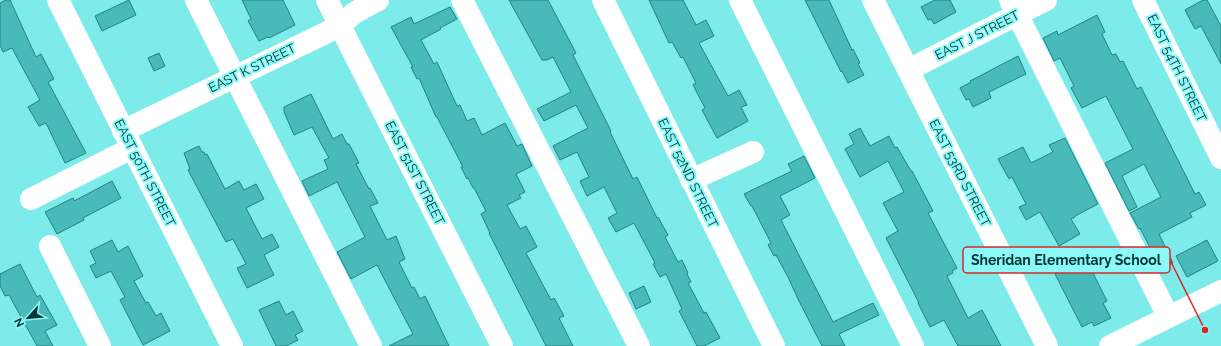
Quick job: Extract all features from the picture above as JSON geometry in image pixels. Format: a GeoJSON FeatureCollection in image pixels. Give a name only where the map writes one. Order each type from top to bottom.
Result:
{"type":"FeatureCollection","features":[{"type":"Feature","properties":{"kind":"street","name":"EAST 50TH STREET"},"geometry":{"type":"LineString","coordinates":[[58,0],[232,346]]}},
{"type":"Feature","properties":{"kind":"street"},"geometry":{"type":"LineString","coordinates":[[196,0],[371,346]]}},
{"type":"Feature","properties":{"kind":"street","name":"EAST 51ST STREET"},"geometry":{"type":"LineString","coordinates":[[327,0],[502,346]]}},
{"type":"Feature","properties":{"kind":"street","name":"EAST K STREET"},"geometry":{"type":"LineString","coordinates":[[31,199],[127,139],[235,76],[340,26],[354,13],[378,0]]}},
{"type":"Feature","properties":{"kind":"street"},"geometry":{"type":"LineString","coordinates":[[462,0],[639,346]]}},
{"type":"Feature","properties":{"kind":"street","name":"EAST 52ND STREET"},"geometry":{"type":"LineString","coordinates":[[603,0],[774,346]]}},
{"type":"Feature","properties":{"kind":"street"},"geometry":{"type":"LineString","coordinates":[[740,0],[913,346]]}},
{"type":"Feature","properties":{"kind":"street","name":"EAST 53RD STREET"},"geometry":{"type":"LineString","coordinates":[[873,0],[1047,346]]}},
{"type":"Feature","properties":{"kind":"street","name":"EAST J STREET"},"geometry":{"type":"LineString","coordinates":[[908,70],[1014,7],[1046,0]]}},
{"type":"Feature","properties":{"kind":"street","name":"EAST 54TH STREET"},"geometry":{"type":"LineString","coordinates":[[1143,0],[1221,158]]}},
{"type":"Feature","properties":{"kind":"street"},"geometry":{"type":"LineString","coordinates":[[1014,7],[1168,316]]}},
{"type":"Feature","properties":{"kind":"street"},"geometry":{"type":"LineString","coordinates":[[691,180],[753,152]]}},
{"type":"Feature","properties":{"kind":"street"},"geometry":{"type":"LineString","coordinates":[[50,246],[100,346]]}},
{"type":"Feature","properties":{"kind":"street"},"geometry":{"type":"LineString","coordinates":[[1110,346],[1221,291]]}},
{"type":"Feature","properties":{"kind":"building"},"geometry":{"type":"Polygon","coordinates":[[[10,0],[36,57],[41,54],[54,79],[48,82],[86,153],[65,163],[46,123],[39,126],[28,107],[40,100],[12,48],[3,52],[0,45],[0,3],[10,0]]]}},
{"type":"Feature","properties":{"kind":"building"},"geometry":{"type":"Polygon","coordinates":[[[129,0],[136,15],[102,31],[95,16],[129,0]]]}},
{"type":"Feature","properties":{"kind":"building"},"geometry":{"type":"Polygon","coordinates":[[[242,0],[283,0],[295,25],[269,38],[268,37],[259,41],[248,21],[251,19],[242,0]]]}},
{"type":"Feature","properties":{"kind":"building"},"geometry":{"type":"Polygon","coordinates":[[[509,0],[548,0],[576,53],[573,55],[633,179],[637,177],[657,218],[658,217],[668,235],[665,237],[678,262],[682,260],[691,282],[688,283],[704,313],[706,312],[720,338],[704,346],[697,346],[679,311],[682,309],[666,274],[660,277],[653,264],[655,263],[634,223],[616,232],[608,218],[617,213],[604,187],[587,196],[580,181],[589,177],[577,152],[560,160],[553,146],[588,128],[576,105],[544,121],[537,109],[571,92],[553,57],[547,60],[542,60],[509,0]]]}},
{"type":"Feature","properties":{"kind":"building"},"geometry":{"type":"Polygon","coordinates":[[[649,0],[683,0],[696,25],[706,20],[714,36],[699,43],[728,96],[739,90],[747,105],[741,107],[748,121],[717,138],[702,110],[705,108],[693,85],[696,83],[683,57],[681,58],[672,42],[669,43],[649,0]]]}},
{"type":"Feature","properties":{"kind":"building"},"geometry":{"type":"Polygon","coordinates":[[[805,0],[829,0],[852,50],[853,49],[860,63],[858,64],[864,75],[848,83],[805,0]]]}},
{"type":"Feature","properties":{"kind":"building"},"geometry":{"type":"Polygon","coordinates":[[[935,0],[950,0],[956,12],[934,24],[931,19],[928,20],[921,7],[935,0]]]}},
{"type":"Feature","properties":{"kind":"building"},"geometry":{"type":"Polygon","coordinates":[[[1203,0],[1207,0],[1221,26],[1221,64],[1201,26],[1195,29],[1185,10],[1203,0]]]}},
{"type":"Feature","properties":{"kind":"building"},"geometry":{"type":"Polygon","coordinates":[[[450,7],[457,19],[421,40],[434,64],[437,62],[457,106],[460,105],[467,121],[474,118],[482,135],[505,123],[517,146],[522,144],[532,166],[516,174],[525,192],[519,195],[521,198],[507,205],[520,229],[526,226],[537,247],[526,253],[551,300],[554,298],[564,316],[559,318],[573,346],[546,346],[489,233],[481,214],[486,211],[474,188],[468,178],[467,179],[461,167],[463,167],[436,117],[419,78],[417,79],[411,67],[413,67],[391,27],[411,17],[414,24],[450,7]]]}},
{"type":"Feature","properties":{"kind":"building"},"geometry":{"type":"Polygon","coordinates":[[[1097,15],[1105,32],[1102,34],[1112,55],[1116,54],[1120,62],[1123,61],[1137,89],[1141,87],[1195,194],[1199,192],[1206,205],[1190,213],[1192,217],[1159,234],[1173,263],[1161,269],[1140,228],[1139,229],[1130,213],[1161,197],[1144,164],[1122,176],[1137,207],[1129,211],[1105,163],[1133,149],[1106,96],[1082,108],[1071,88],[1074,86],[1060,58],[1054,61],[1043,38],[1057,31],[1058,35],[1097,15]]]}},
{"type":"Feature","properties":{"kind":"building"},"geometry":{"type":"Polygon","coordinates":[[[159,53],[165,66],[154,71],[148,58],[159,53]]]}},
{"type":"Feature","properties":{"kind":"building"},"geometry":{"type":"Polygon","coordinates":[[[1018,56],[1026,74],[989,92],[991,98],[973,107],[969,99],[966,100],[960,88],[971,82],[970,81],[1018,56]]]}},
{"type":"Feature","properties":{"kind":"building"},"geometry":{"type":"Polygon","coordinates":[[[311,94],[333,139],[342,134],[347,144],[349,144],[359,163],[356,164],[378,203],[370,206],[387,240],[396,236],[405,259],[399,262],[412,288],[414,287],[420,299],[425,296],[449,346],[389,346],[413,334],[377,265],[351,279],[337,252],[365,237],[337,182],[309,196],[302,181],[328,169],[324,160],[329,158],[312,127],[294,135],[284,112],[284,107],[311,94]]]}},
{"type":"Feature","properties":{"kind":"building"},"geometry":{"type":"Polygon","coordinates":[[[860,128],[870,146],[889,136],[895,148],[897,147],[912,171],[933,211],[928,213],[957,268],[952,271],[953,273],[947,276],[968,318],[982,310],[1001,346],[958,346],[944,320],[930,327],[886,238],[898,231],[883,203],[904,192],[888,161],[860,177],[845,149],[854,144],[849,134],[860,128]]]}},
{"type":"Feature","properties":{"kind":"building"},"geometry":{"type":"Polygon","coordinates":[[[1065,138],[1098,204],[1071,219],[1080,234],[1059,246],[1040,212],[1026,220],[1019,207],[1026,204],[1012,177],[1009,179],[998,159],[1023,147],[1031,163],[1053,152],[1049,145],[1065,138]]]}},
{"type":"Feature","properties":{"kind":"building"},"geometry":{"type":"Polygon","coordinates":[[[199,146],[205,155],[207,154],[225,189],[239,181],[244,190],[256,184],[264,199],[246,208],[262,239],[272,234],[279,247],[264,255],[274,275],[247,288],[237,268],[246,264],[233,239],[226,242],[188,170],[190,169],[184,153],[199,146]]]}},
{"type":"Feature","properties":{"kind":"building"},"geometry":{"type":"Polygon","coordinates":[[[804,156],[815,178],[780,196],[790,215],[781,220],[833,322],[873,303],[879,315],[839,334],[845,346],[822,346],[788,277],[776,255],[774,256],[768,245],[771,243],[752,206],[744,194],[792,171],[788,164],[804,156]]]}},
{"type":"Feature","properties":{"kind":"building"},"geometry":{"type":"Polygon","coordinates":[[[112,181],[121,198],[57,234],[45,212],[73,198],[74,201],[112,181]]]}},
{"type":"Feature","properties":{"kind":"building"},"geometry":{"type":"Polygon","coordinates":[[[112,240],[118,252],[128,246],[143,276],[134,281],[146,303],[148,302],[156,316],[161,313],[170,331],[143,345],[120,300],[125,297],[111,271],[96,278],[90,266],[96,263],[90,251],[112,240]]]}},
{"type":"Feature","properties":{"kind":"building"},"geometry":{"type":"Polygon","coordinates":[[[1207,240],[1218,261],[1187,277],[1176,256],[1207,240]]]}},
{"type":"Feature","properties":{"kind":"building"},"geometry":{"type":"Polygon","coordinates":[[[1086,259],[1107,301],[1103,303],[1111,318],[1094,326],[1092,322],[1082,327],[1055,274],[1086,259]]]}},
{"type":"Feature","properties":{"kind":"building"},"geometry":{"type":"Polygon","coordinates":[[[20,264],[37,297],[40,295],[57,325],[45,331],[53,346],[37,346],[9,295],[5,296],[0,286],[0,274],[20,264]]]}},
{"type":"Feature","properties":{"kind":"building"},"geometry":{"type":"Polygon","coordinates":[[[644,286],[651,302],[636,309],[629,293],[644,286]]]}},
{"type":"Feature","properties":{"kind":"building"},"geometry":{"type":"Polygon","coordinates":[[[279,301],[286,315],[293,311],[303,331],[295,335],[298,340],[286,346],[276,346],[259,310],[279,301]]]}},
{"type":"Feature","properties":{"kind":"place","name":"Sheridan Elementary School"},"geometry":{"type":"Point","coordinates":[1205,330]}}]}
